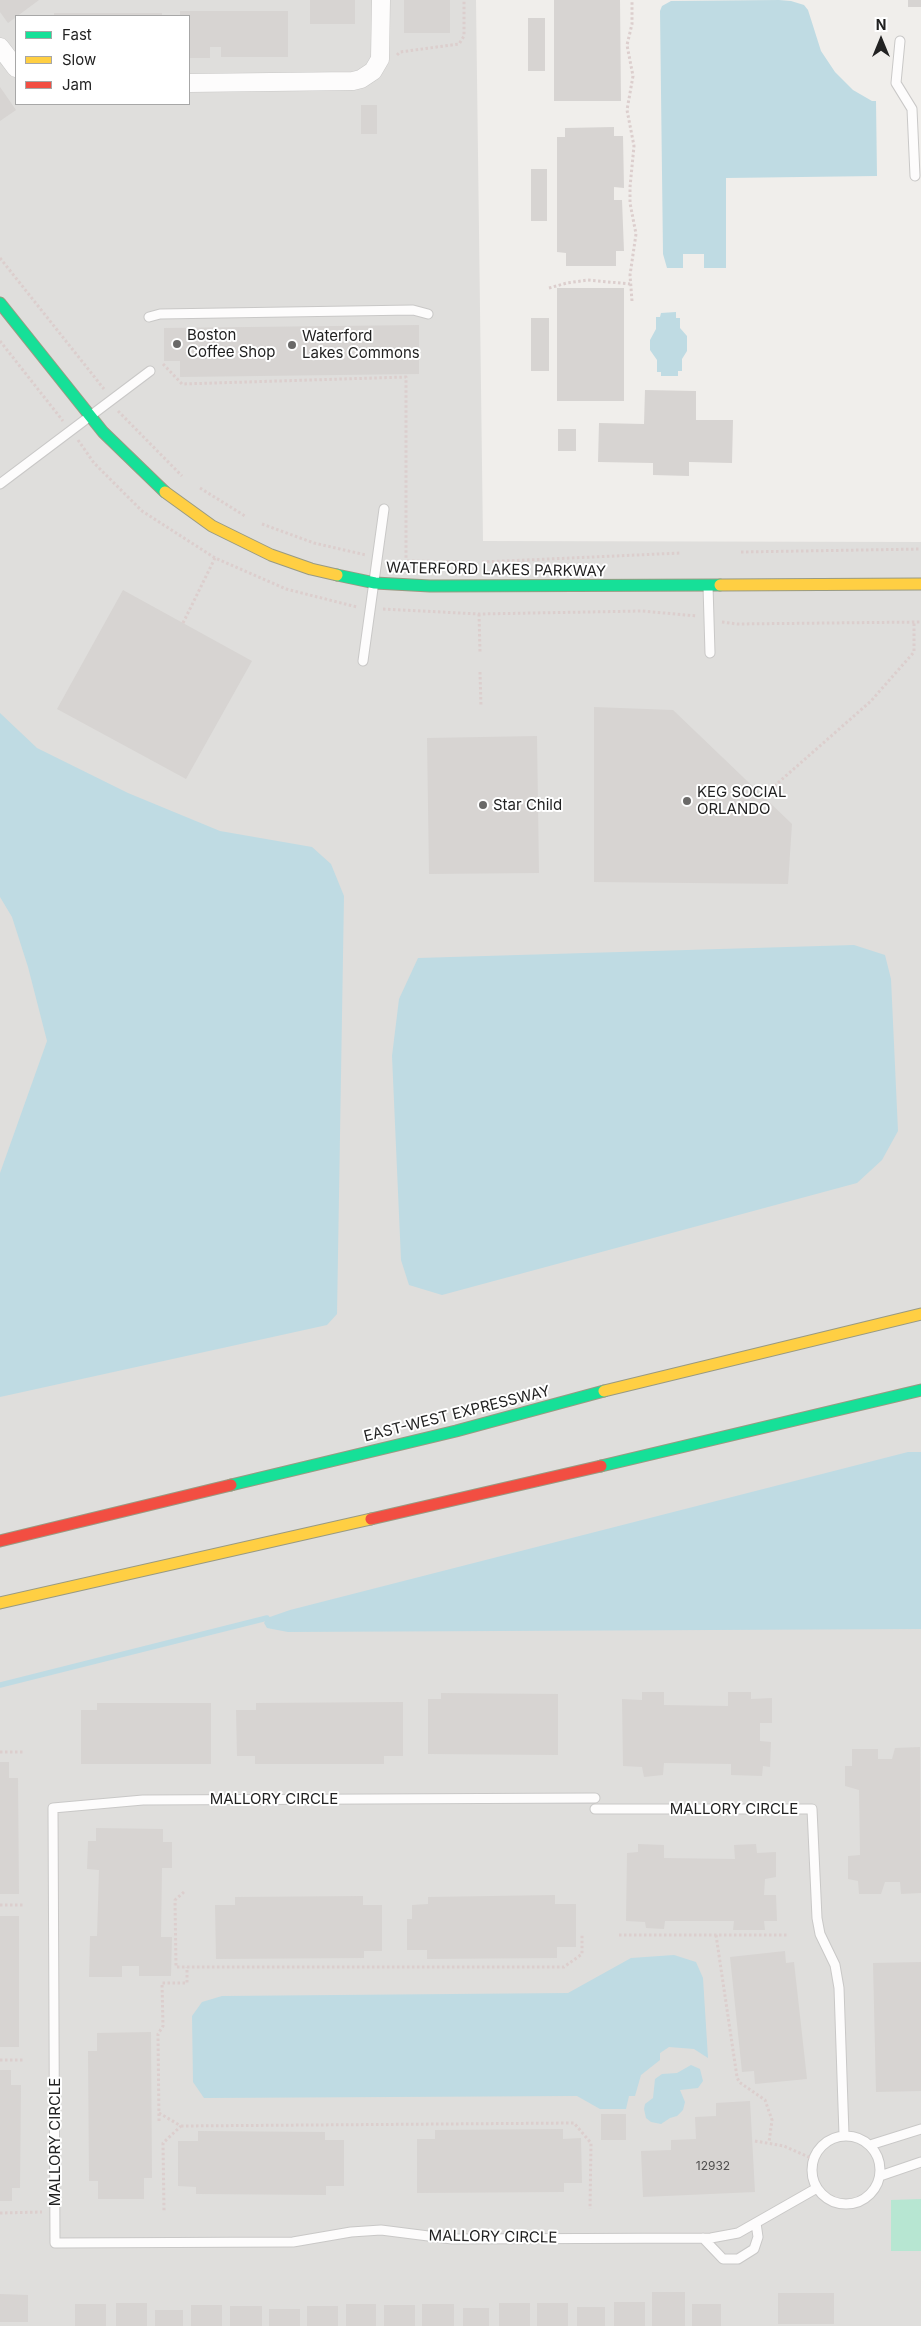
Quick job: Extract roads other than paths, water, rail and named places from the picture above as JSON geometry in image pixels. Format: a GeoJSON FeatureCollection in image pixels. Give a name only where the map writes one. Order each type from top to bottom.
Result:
{"type":"FeatureCollection","features":[{"type":"Feature","properties":{"kind":"main road","name":"WATERFORD LAKES PARKWAY"},"geometry":{"type":"LineString","coordinates":[[0,303],[90,416],[130,461],[157,486],[212,526],[252,547],[291,563],[332,575],[375,583],[493,587],[921,584]]}},
{"type":"Feature","properties":{"kind":"main road","name":"EAST-WEST EXPRESSWAY"},"geometry":{"type":"LineString","coordinates":[[0,1541],[456,1431],[593,1394],[921,1314]]}},
{"type":"Feature","properties":{"kind":"main road"},"geometry":{"type":"LineString","coordinates":[[0,1603],[678,1449],[921,1390]]}},
{"type":"Feature","properties":{"kind":"street"},"geometry":{"type":"LineString","coordinates":[[190,83],[353,81],[361,79],[373,72],[380,59],[381,0]]}},
{"type":"Feature","properties":{"kind":"street"},"geometry":{"type":"LineString","coordinates":[[0,47],[15,67]]}},
{"type":"Feature","properties":{"kind":"lane"},"geometry":{"type":"LineString","coordinates":[[900,41],[896,83],[912,109],[915,176]]}},
{"type":"Feature","properties":{"kind":"lane"},"geometry":{"type":"LineString","coordinates":[[149,317],[160,314],[413,310],[428,314]]}},
{"type":"Feature","properties":{"kind":"lane"},"geometry":{"type":"LineString","coordinates":[[0,484],[150,371]]}},
{"type":"Feature","properties":{"kind":"lane"},"geometry":{"type":"LineString","coordinates":[[363,661],[379,558],[384,509]]}},
{"type":"Feature","properties":{"kind":"lane"},"geometry":{"type":"LineString","coordinates":[[708,586],[710,654]]}},
{"type":"Feature","properties":{"kind":"lane","name":"MALLORY CIRCLE"},"geometry":{"type":"LineString","coordinates":[[595,1798],[143,1800],[53,1808],[55,2243],[292,2242],[350,2232],[382,2230],[452,2239],[703,2238],[729,2236],[816,2188]]}},
{"type":"Feature","properties":{"kind":"lane","name":"MALLORY CIRCLE"},"geometry":{"type":"LineString","coordinates":[[595,1809],[812,1809],[817,1918],[820,1934],[835,1965],[839,1988],[844,2136]]}},
{"type":"Feature","properties":{"kind":"lane"},"geometry":{"type":"LineString","coordinates":[[870,2145],[921,2129]]}},
{"type":"Feature","properties":{"kind":"lane"},"geometry":{"type":"LineString","coordinates":[[854,2136],[870,2145],[880,2165],[880,2176],[878,2183],[863,2200],[848,2204],[827,2198],[816,2188],[812,2177],[813,2159],[822,2144],[833,2138],[854,2136]]}},
{"type":"Feature","properties":{"kind":"lane"},"geometry":{"type":"LineString","coordinates":[[880,2176],[921,2162]]}},
{"type":"Feature","properties":{"kind":"lane"},"geometry":{"type":"LineString","coordinates":[[703,2238],[724,2259],[738,2259],[754,2249],[758,2237],[756,2222]]}},
{"type":"Feature","properties":{"kind":"water"},"geometry":{"type":"Polygon","coordinates":[[[779,0],[804,5],[808,10],[821,51],[835,72],[853,90],[872,101],[876,101],[877,176],[726,178],[726,268],[704,268],[704,254],[683,254],[683,268],[667,268],[663,254],[660,11],[662,6],[671,1],[779,0]]]}},
{"type":"Feature","properties":{"kind":"water"},"geometry":{"type":"Polygon","coordinates":[[[676,312],[676,318],[680,318],[680,328],[687,336],[687,351],[682,359],[682,371],[678,371],[678,376],[661,376],[661,372],[657,372],[657,360],[650,350],[650,340],[656,329],[656,317],[660,317],[661,313],[676,312]]]}},
{"type":"Feature","properties":{"kind":"water"},"geometry":{"type":"Polygon","coordinates":[[[0,713],[37,748],[128,793],[220,831],[312,847],[331,864],[344,896],[337,1314],[327,1325],[0,1397],[0,1173],[47,1041],[28,967],[12,917],[0,897],[0,713]]]}},
{"type":"Feature","properties":{"kind":"water"},"geometry":{"type":"Polygon","coordinates":[[[854,945],[885,955],[891,979],[898,1131],[882,1160],[857,1183],[442,1295],[409,1285],[401,1260],[392,1056],[399,999],[418,958],[854,945]]]}},
{"type":"Feature","properties":{"kind":"water"},"geometry":{"type":"Polygon","coordinates":[[[908,1452],[921,1452],[921,1629],[288,1632],[267,1628],[264,1623],[267,1618],[290,1610],[908,1452]]]}},
{"type":"Feature","properties":{"kind":"water"},"geometry":{"type":"Polygon","coordinates":[[[674,1955],[696,1962],[703,1978],[708,2058],[694,2049],[669,2047],[660,2053],[660,2060],[641,2075],[635,2096],[629,2096],[626,2109],[600,2109],[577,2096],[204,2098],[193,2082],[192,2016],[202,2002],[222,1996],[568,1993],[631,1958],[674,1955]]]}},
{"type":"Feature","properties":{"kind":"water"},"geometry":{"type":"Polygon","coordinates":[[[691,2065],[700,2069],[703,2081],[698,2088],[680,2090],[685,2102],[683,2110],[677,2116],[661,2124],[651,2122],[646,2118],[644,2109],[645,2104],[653,2098],[655,2079],[662,2074],[677,2073],[691,2065]]]}},
{"type":"Feature","properties":{"kind":"waterway"},"geometry":{"type":"LineString","coordinates":[[0,1685],[267,1618]]}},
{"type":"Feature","properties":{"kind":"place","name":"Boston Coffee Shop"},"geometry":{"type":"Point","coordinates":[177,344]}},
{"type":"Feature","properties":{"kind":"place","name":"Waterford Lakes Commons"},"geometry":{"type":"Point","coordinates":[292,345]}},
{"type":"Feature","properties":{"kind":"place","name":"KEG SOCIAL ORLANDO"},"geometry":{"type":"Point","coordinates":[687,801]}},
{"type":"Feature","properties":{"kind":"place","name":"Star Child"},"geometry":{"type":"Point","coordinates":[483,805]}}]}
